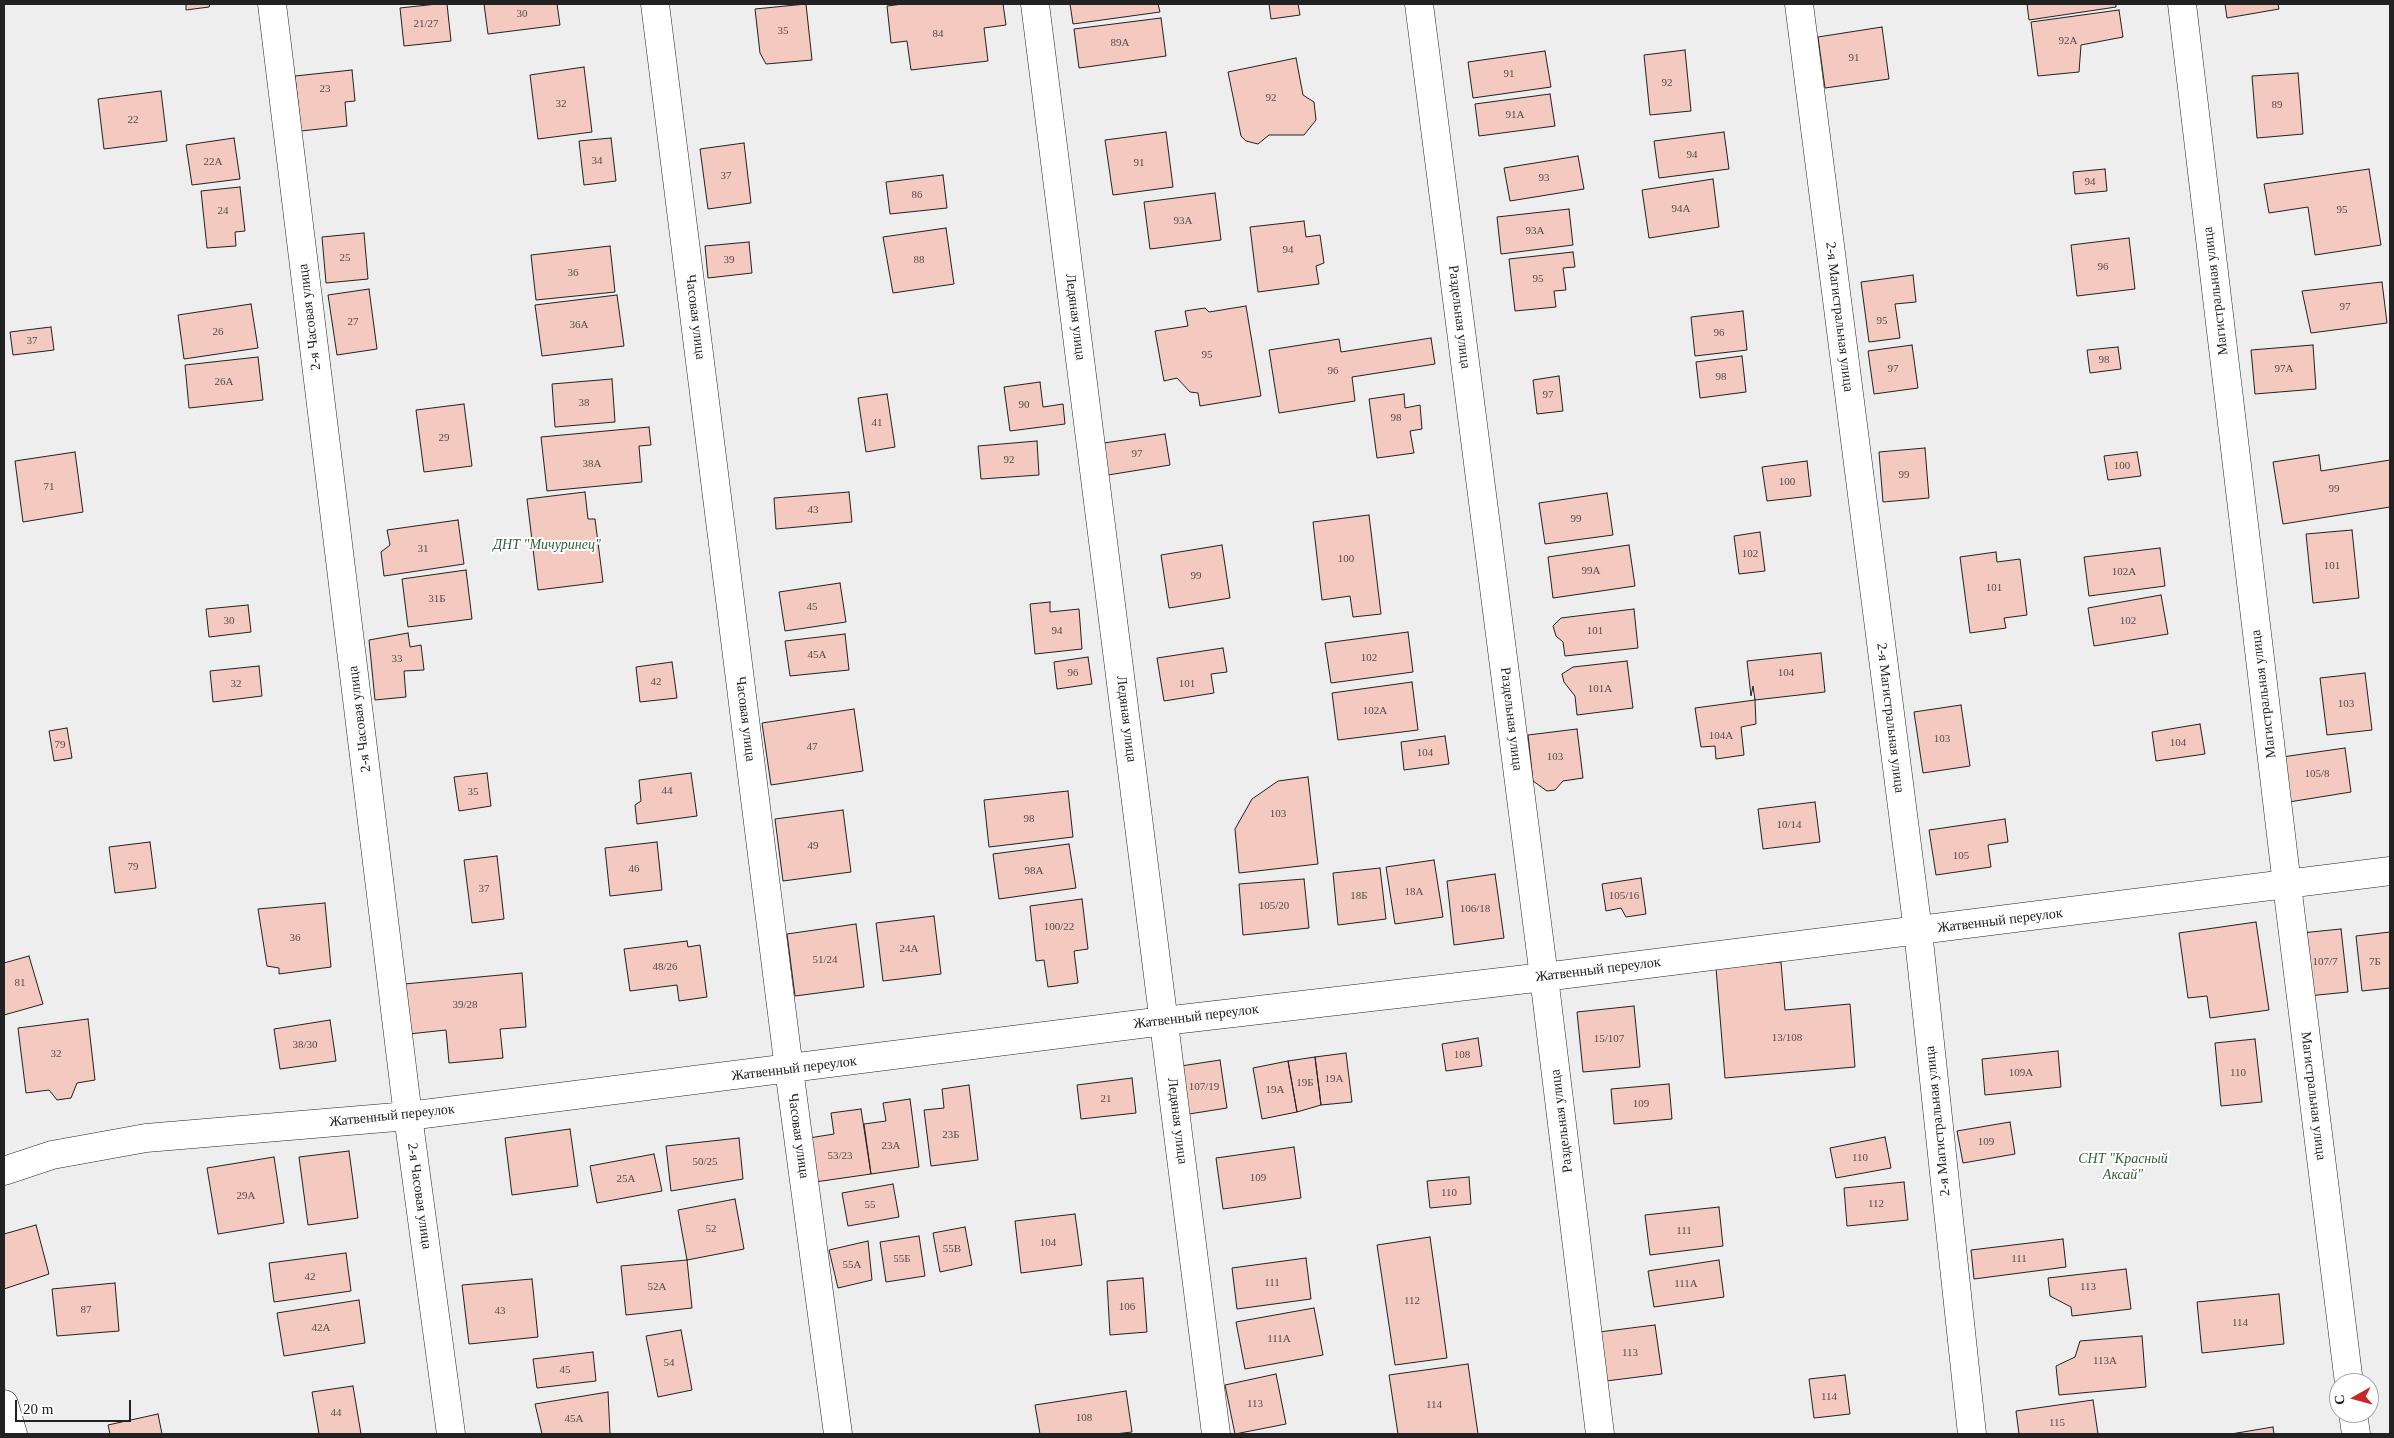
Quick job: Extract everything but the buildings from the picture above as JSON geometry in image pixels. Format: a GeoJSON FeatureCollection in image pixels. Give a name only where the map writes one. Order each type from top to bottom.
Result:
{"type":"FeatureCollection","features":[{"type":"Feature","properties":{"kind":"lane","name":"2-я Часовая улица"},"geometry":{"type":"LineString","coordinates":[[272,4],[408,1116],[451,1434]]}},
{"type":"Feature","properties":{"kind":"lane","name":"Часовая улица"},"geometry":{"type":"LineString","coordinates":[[656,4],[789,1069],[838,1434]]}},
{"type":"Feature","properties":{"kind":"lane","name":"Ледяная улица"},"geometry":{"type":"LineString","coordinates":[[1035,4],[1216,1434]]}},
{"type":"Feature","properties":{"kind":"lane","name":"Раздельная улица"},"geometry":{"type":"LineString","coordinates":[[1419,4],[1544,977],[1600,1434]]}},
{"type":"Feature","properties":{"kind":"lane","name":"2-я Магистральная улица"},"geometry":{"type":"LineString","coordinates":[[1799,4],[1918,931],[1972,1434]]}},
{"type":"Feature","properties":{"kind":"lane","name":"Магистральная улица"},"geometry":{"type":"LineString","coordinates":[[2182,4],[2287,886],[2348,1373]]}},
{"type":"Feature","properties":{"kind":"lane","name":"Жатвенный переулок"},"geometry":{"type":"LineString","coordinates":[[4,1172],[52,1155],[146,1138],[408,1116],[1164,1021],[1544,977],[2287,886],[2390,871]]}},
{"type":"Feature","properties":{"kind":"lane"},"geometry":{"type":"LineString","coordinates":[[4,1404],[13,1434]]}},
{"type":"Feature","properties":{"kind":"green space","name":"ДНТ \"Мичуринец\""},"geometry":{"type":"Polygon","coordinates":[[[4,4],[2390,4],[2390,1434],[4,1434],[4,4]]]}},
{"type":"Feature","properties":{"kind":"park label","name":"СНТ \"Красный Аксай\""},"geometry":{"type":"Point","coordinates":[2123,1168]}}]}
